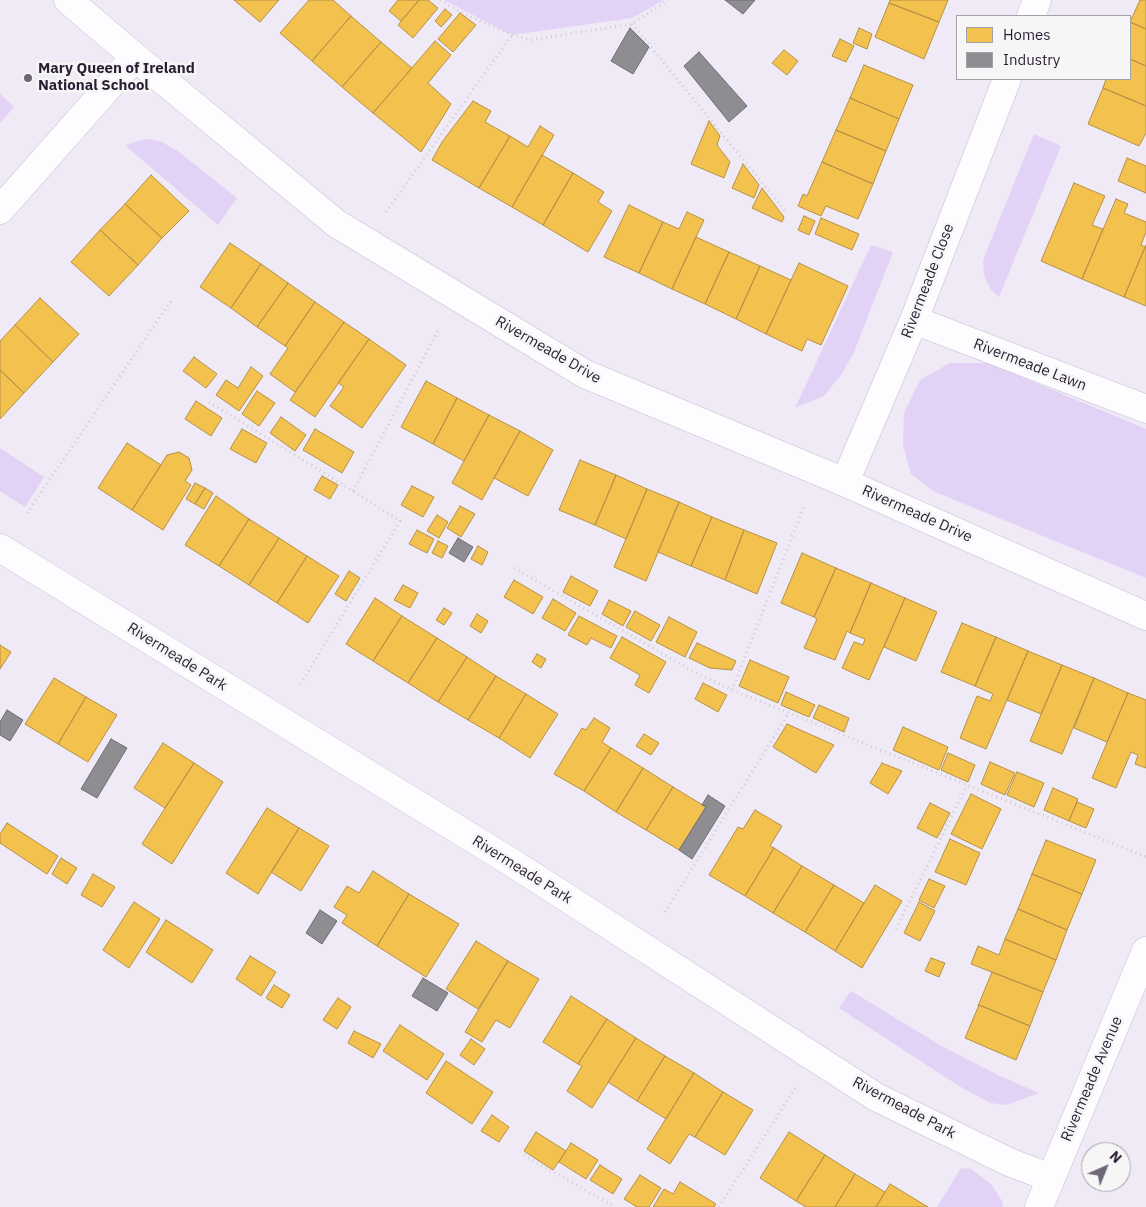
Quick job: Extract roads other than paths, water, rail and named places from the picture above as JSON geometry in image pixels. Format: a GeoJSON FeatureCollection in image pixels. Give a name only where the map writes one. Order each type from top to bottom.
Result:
{"type":"FeatureCollection","features":[{"type":"Feature","properties":{"kind":"street","name":"Rivermeade Drive"},"geometry":{"type":"LineString","coordinates":[[68,0],[337,224],[585,374],[845,482],[1146,616]]}},
{"type":"Feature","properties":{"kind":"street"},"geometry":{"type":"LineString","coordinates":[[1031,15],[1037,0]]}},
{"type":"Feature","properties":{"kind":"street"},"geometry":{"type":"LineString","coordinates":[[0,210],[136,58]]}},
{"type":"Feature","properties":{"kind":"street","name":"Rivermeade Close"},"geometry":{"type":"LineString","coordinates":[[845,482],[914,320],[1007,80]]}},
{"type":"Feature","properties":{"kind":"street","name":"Rivermeade Lawn"},"geometry":{"type":"LineString","coordinates":[[914,320],[1146,409]]}},
{"type":"Feature","properties":{"kind":"street","name":"Rivermeade Park"},"geometry":{"type":"LineString","coordinates":[[0,548],[511,862],[876,1097],[1009,1162],[1051,1178]]}},
{"type":"Feature","properties":{"kind":"street","name":"Rivermeade Avenue"},"geometry":{"type":"LineString","coordinates":[[1039,1207],[1146,951]]}},
{"type":"Feature","properties":{"kind":"place","name":"Mary Queen of Ireland National School"},"geometry":{"type":"Point","coordinates":[28,78]}}]}
